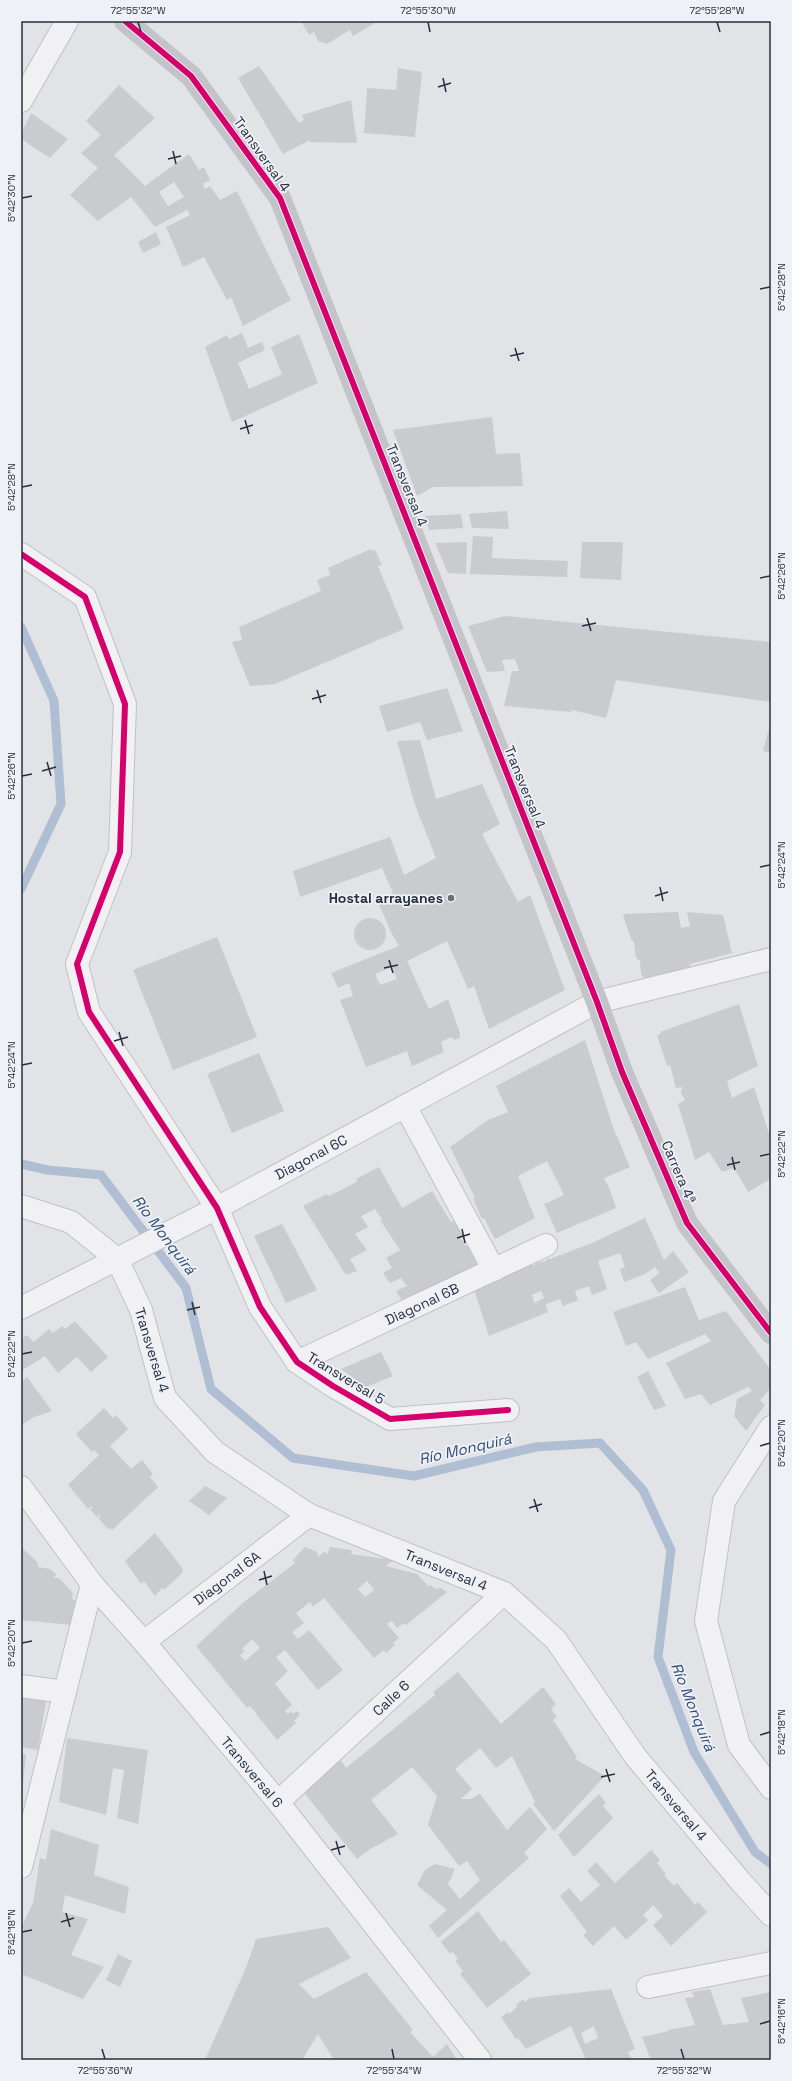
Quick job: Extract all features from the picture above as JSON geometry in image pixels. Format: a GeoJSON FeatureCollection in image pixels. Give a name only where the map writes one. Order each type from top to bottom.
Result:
{"type":"FeatureCollection","features":[{"type":"Feature","properties":{"kind":"street"},"geometry":{"type":"LineString","coordinates":[[21,101],[67,21]]}},
{"type":"Feature","properties":{"kind":"street","name":"Transversal 4"},"geometry":{"type":"LineString","coordinates":[[125,21],[191,76],[280,198],[598,1002]]}},
{"type":"Feature","properties":{"kind":"street","name":"Transversal 5"},"geometry":{"type":"LineString","coordinates":[[21,554],[85,597],[125,704],[120,852],[77,964],[89,1012],[217,1208],[260,1307],[297,1362],[332,1386],[390,1419],[508,1410]]}},
{"type":"Feature","properties":{"kind":"street","name":"Diagonal 6C"},"geometry":{"type":"LineString","coordinates":[[21,1308],[217,1208],[598,1002],[771,959]]}},
{"type":"Feature","properties":{"kind":"street","name":"Carrera 4ª"},"geometry":{"type":"LineString","coordinates":[[598,1002],[622,1072],[687,1223],[771,1333]]}},
{"type":"Feature","properties":{"kind":"street"},"geometry":{"type":"LineString","coordinates":[[405,1106],[494,1270]]}},
{"type":"Feature","properties":{"kind":"street"},"geometry":{"type":"LineString","coordinates":[[21,1206],[71,1222],[117,1259]]}},
{"type":"Feature","properties":{"kind":"street","name":"Diagonal 6B"},"geometry":{"type":"LineString","coordinates":[[297,1362],[546,1245]]}},
{"type":"Feature","properties":{"kind":"street","name":"Transversal 4"},"geometry":{"type":"LineString","coordinates":[[117,1259],[141,1310],[165,1398],[215,1452],[309,1515],[504,1593],[556,1640],[635,1756],[741,1882],[771,1915]]}},
{"type":"Feature","properties":{"kind":"street"},"geometry":{"type":"LineString","coordinates":[[771,1427],[724,1501],[706,1621],[739,1745],[771,1788]]}},
{"type":"Feature","properties":{"kind":"street","name":"Transversal 6"},"geometry":{"type":"LineString","coordinates":[[21,1487],[92,1584],[144,1642],[278,1802],[480,2060]]}},
{"type":"Feature","properties":{"kind":"street","name":"Diagonal 6A"},"geometry":{"type":"LineString","coordinates":[[144,1642],[309,1515]]}},
{"type":"Feature","properties":{"kind":"street"},"geometry":{"type":"LineString","coordinates":[[21,1867],[92,1584]]}},
{"type":"Feature","properties":{"kind":"street","name":"Calle 6"},"geometry":{"type":"LineString","coordinates":[[278,1802],[504,1593]]}},
{"type":"Feature","properties":{"kind":"street"},"geometry":{"type":"LineString","coordinates":[[21,1686],[65,1692]]}},
{"type":"Feature","properties":{"kind":"street"},"geometry":{"type":"LineString","coordinates":[[648,1987],[771,1963]]}},
{"type":"Feature","properties":{"kind":"building"},"geometry":{"type":"Polygon","coordinates":[[[301,21],[378,21],[353,36],[350,30],[327,44],[318,41],[314,32],[309,35],[301,21]]]}},
{"type":"Feature","properties":{"kind":"building"},"geometry":{"type":"Polygon","coordinates":[[[259,66],[299,123],[304,120],[302,115],[351,100],[357,143],[310,142],[310,140],[283,154],[238,78],[259,66]]]}},
{"type":"Feature","properties":{"kind":"building"},"geometry":{"type":"Polygon","coordinates":[[[398,68],[422,72],[415,137],[364,133],[367,88],[396,90],[398,68]]]}},
{"type":"Feature","properties":{"kind":"building"},"geometry":{"type":"Polygon","coordinates":[[[119,85],[155,118],[114,155],[145,186],[189,154],[199,170],[204,167],[210,180],[203,184],[205,189],[210,186],[220,200],[237,191],[291,300],[243,326],[231,297],[227,300],[204,257],[183,267],[166,227],[190,215],[187,210],[155,227],[131,197],[98,221],[70,195],[98,168],[81,153],[101,135],[86,121],[119,85]],[[174,182],[159,192],[168,206],[184,197],[174,182]]]}},
{"type":"Feature","properties":{"kind":"building"},"geometry":{"type":"Polygon","coordinates":[[[31,113],[68,139],[50,158],[21,139],[21,134],[31,113]]]}},
{"type":"Feature","properties":{"kind":"building"},"geometry":{"type":"Polygon","coordinates":[[[156,232],[161,244],[143,253],[138,242],[156,232]]]}},
{"type":"Feature","properties":{"kind":"building"},"geometry":{"type":"Polygon","coordinates":[[[242,333],[248,348],[262,342],[265,350],[238,363],[249,389],[282,374],[271,347],[299,334],[318,383],[232,422],[205,347],[227,335],[229,339],[242,333]]]}},
{"type":"Feature","properties":{"kind":"building"},"geometry":{"type":"Polygon","coordinates":[[[492,417],[496,454],[520,453],[523,486],[433,487],[417,496],[393,430],[492,417]]]}},
{"type":"Feature","properties":{"kind":"building"},"geometry":{"type":"Polygon","coordinates":[[[507,511],[509,529],[472,528],[469,514],[507,511]]]}},
{"type":"Feature","properties":{"kind":"building"},"geometry":{"type":"Polygon","coordinates":[[[461,514],[463,528],[429,530],[425,516],[461,514]]]}},
{"type":"Feature","properties":{"kind":"building"},"geometry":{"type":"Polygon","coordinates":[[[473,536],[493,537],[492,558],[568,561],[567,577],[470,574],[473,536]]]}},
{"type":"Feature","properties":{"kind":"building"},"geometry":{"type":"Polygon","coordinates":[[[467,542],[466,574],[448,573],[435,543],[467,542]]]}},
{"type":"Feature","properties":{"kind":"building"},"geometry":{"type":"Polygon","coordinates":[[[582,542],[623,542],[621,580],[580,578],[582,542]]]}},
{"type":"Feature","properties":{"kind":"building"},"geometry":{"type":"Polygon","coordinates":[[[371,549],[372,551],[375,550],[382,565],[378,566],[404,629],[275,684],[250,686],[232,642],[242,640],[239,627],[321,591],[317,580],[330,575],[328,568],[371,549]]]}},
{"type":"Feature","properties":{"kind":"building"},"geometry":{"type":"Polygon","coordinates":[[[505,616],[771,642],[771,702],[616,680],[606,718],[572,710],[571,712],[504,706],[512,671],[519,671],[515,659],[502,660],[505,671],[487,672],[468,626],[505,616]]]}},
{"type":"Feature","properties":{"kind":"building"},"geometry":{"type":"Polygon","coordinates":[[[447,688],[463,731],[427,740],[420,722],[387,732],[379,706],[447,688]]]}},
{"type":"Feature","properties":{"kind":"building"},"geometry":{"type":"Polygon","coordinates":[[[771,721],[771,753],[763,751],[771,721]]]}},
{"type":"Feature","properties":{"kind":"building"},"geometry":{"type":"Polygon","coordinates":[[[420,740],[436,799],[482,784],[500,824],[482,834],[518,902],[530,895],[565,990],[489,1029],[474,986],[468,989],[447,941],[407,961],[429,1009],[448,999],[460,1033],[460,1038],[455,1040],[451,1037],[441,1042],[444,1052],[412,1066],[407,1051],[366,1067],[340,1000],[353,996],[349,983],[338,988],[331,973],[399,946],[377,900],[393,893],[382,868],[300,897],[293,871],[390,837],[404,875],[436,858],[415,805],[397,741],[420,740]],[[392,967],[375,974],[380,985],[397,979],[392,967]]]}},
{"type":"Feature","properties":{"kind":"building"},"geometry":{"type":"Polygon","coordinates":[[[678,912],[681,928],[690,926],[687,912],[723,915],[732,953],[690,964],[690,967],[644,978],[641,974],[640,961],[636,958],[634,942],[631,939],[623,915],[678,912]]]}},
{"type":"Feature","properties":{"kind":"building"},"geometry":{"type":"Polygon","coordinates":[[[370,918],[376,919],[383,925],[386,934],[385,940],[379,947],[370,950],[364,949],[357,943],[354,934],[355,928],[361,921],[370,918]]]}},
{"type":"Feature","properties":{"kind":"building"},"geometry":{"type":"Polygon","coordinates":[[[217,937],[257,1037],[173,1070],[133,970],[217,937]]]}},
{"type":"Feature","properties":{"kind":"building"},"geometry":{"type":"Polygon","coordinates":[[[739,1004],[758,1066],[727,1081],[732,1098],[754,1087],[768,1131],[771,1131],[771,1179],[748,1192],[734,1168],[722,1172],[709,1152],[695,1160],[678,1104],[685,1100],[681,1093],[682,1087],[676,1088],[670,1065],[667,1066],[657,1035],[661,1034],[660,1032],[739,1004]]]}},
{"type":"Feature","properties":{"kind":"building"},"geometry":{"type":"Polygon","coordinates":[[[585,1040],[613,1127],[630,1167],[604,1178],[616,1208],[557,1233],[544,1204],[564,1195],[547,1161],[518,1176],[535,1218],[495,1239],[484,1218],[482,1219],[473,1199],[475,1198],[450,1147],[488,1120],[508,1112],[496,1086],[585,1040]]]}},
{"type":"Feature","properties":{"kind":"building"},"geometry":{"type":"Polygon","coordinates":[[[259,1053],[284,1111],[232,1133],[207,1074],[259,1053]]]}},
{"type":"Feature","properties":{"kind":"building"},"geometry":{"type":"Polygon","coordinates":[[[379,1167],[402,1208],[432,1191],[451,1222],[453,1221],[459,1229],[463,1236],[460,1238],[466,1246],[468,1245],[479,1269],[405,1305],[396,1291],[407,1286],[401,1278],[390,1283],[383,1273],[392,1268],[386,1258],[400,1250],[380,1220],[382,1219],[375,1209],[361,1216],[368,1227],[355,1234],[367,1250],[350,1259],[357,1271],[346,1275],[303,1206],[327,1194],[329,1196],[357,1182],[356,1179],[379,1167]]]}},
{"type":"Feature","properties":{"kind":"building"},"geometry":{"type":"Polygon","coordinates":[[[645,1218],[664,1260],[673,1251],[689,1272],[659,1293],[650,1280],[659,1273],[655,1267],[645,1274],[624,1282],[620,1269],[625,1267],[620,1253],[598,1261],[607,1289],[592,1295],[589,1286],[575,1291],[578,1300],[563,1306],[560,1299],[546,1304],[548,1312],[489,1336],[474,1289],[528,1265],[532,1264],[533,1266],[536,1263],[546,1261],[547,1258],[550,1259],[592,1243],[645,1218]],[[541,1291],[532,1295],[534,1303],[544,1298],[541,1291]]]}},
{"type":"Feature","properties":{"kind":"building"},"geometry":{"type":"Polygon","coordinates":[[[282,1224],[317,1290],[286,1303],[254,1236],[282,1224]]]}},
{"type":"Feature","properties":{"kind":"building"},"geometry":{"type":"Polygon","coordinates":[[[685,1287],[699,1320],[726,1311],[771,1370],[771,1388],[760,1400],[765,1405],[746,1431],[734,1416],[737,1399],[752,1391],[748,1387],[710,1405],[701,1394],[685,1399],[666,1363],[711,1341],[705,1334],[648,1359],[636,1342],[626,1346],[613,1312],[685,1287]]]}},
{"type":"Feature","properties":{"kind":"building"},"geometry":{"type":"Polygon","coordinates":[[[75,1321],[108,1357],[91,1372],[77,1357],[58,1373],[45,1356],[21,1371],[21,1339],[27,1335],[34,1342],[49,1329],[53,1333],[62,1326],[65,1329],[75,1321]]]}},
{"type":"Feature","properties":{"kind":"building"},"geometry":{"type":"Polygon","coordinates":[[[381,1352],[393,1376],[366,1387],[341,1369],[381,1352]]]}},
{"type":"Feature","properties":{"kind":"building"},"geometry":{"type":"Polygon","coordinates":[[[648,1371],[666,1406],[654,1410],[637,1377],[648,1371]]]}},
{"type":"Feature","properties":{"kind":"building"},"geometry":{"type":"Polygon","coordinates":[[[27,1377],[52,1411],[34,1417],[21,1425],[21,1382],[27,1377]]]}},
{"type":"Feature","properties":{"kind":"building"},"geometry":{"type":"Polygon","coordinates":[[[104,1408],[113,1418],[116,1415],[128,1429],[110,1446],[131,1469],[142,1460],[153,1474],[150,1477],[158,1487],[112,1530],[110,1528],[108,1529],[98,1518],[101,1516],[99,1515],[97,1517],[90,1509],[93,1508],[91,1506],[88,1509],[68,1485],[99,1455],[94,1450],[92,1452],[76,1434],[104,1408]]]}},
{"type":"Feature","properties":{"kind":"building"},"geometry":{"type":"Polygon","coordinates":[[[205,1486],[227,1498],[209,1515],[189,1501],[205,1486]]]}},
{"type":"Feature","properties":{"kind":"building"},"geometry":{"type":"Polygon","coordinates":[[[155,1533],[183,1569],[182,1573],[164,1590],[162,1588],[155,1596],[144,1581],[141,1584],[125,1561],[155,1533]]]}},
{"type":"Feature","properties":{"kind":"building"},"geometry":{"type":"Polygon","coordinates":[[[21,1547],[38,1563],[38,1567],[50,1569],[56,1574],[54,1578],[59,1578],[73,1593],[72,1598],[77,1603],[72,1625],[21,1620],[21,1547]]]}},
{"type":"Feature","properties":{"kind":"building"},"geometry":{"type":"Polygon","coordinates":[[[305,1547],[317,1552],[318,1557],[325,1551],[327,1555],[330,1547],[352,1550],[351,1554],[393,1560],[386,1566],[417,1574],[428,1586],[431,1585],[435,1589],[441,1588],[447,1592],[406,1625],[404,1623],[397,1628],[392,1621],[387,1624],[399,1638],[393,1643],[395,1645],[386,1653],[384,1650],[374,1658],[324,1598],[313,1607],[310,1602],[296,1613],[304,1623],[292,1632],[298,1639],[309,1630],[343,1670],[318,1690],[285,1650],[276,1657],[288,1671],[275,1684],[292,1705],[285,1711],[288,1714],[291,1711],[293,1714],[297,1711],[300,1714],[294,1721],[296,1723],[277,1740],[250,1706],[247,1708],[196,1646],[245,1601],[295,1563],[293,1560],[305,1547]],[[367,1581],[358,1589],[365,1597],[374,1590],[367,1581]],[[252,1639],[242,1649],[245,1651],[240,1655],[245,1661],[260,1648],[252,1639]]]}},
{"type":"Feature","properties":{"kind":"building"},"geometry":{"type":"Polygon","coordinates":[[[458,1672],[501,1724],[543,1687],[556,1704],[551,1709],[557,1717],[553,1720],[577,1757],[575,1759],[605,1776],[554,1831],[533,1804],[535,1802],[512,1756],[496,1768],[480,1748],[455,1769],[472,1789],[461,1799],[471,1799],[480,1794],[507,1830],[530,1807],[547,1829],[524,1853],[529,1858],[438,1938],[429,1926],[447,1910],[417,1885],[425,1870],[435,1864],[455,1869],[448,1884],[460,1899],[480,1880],[467,1861],[459,1866],[428,1825],[437,1796],[412,1767],[371,1800],[398,1834],[370,1849],[357,1859],[302,1790],[339,1758],[346,1768],[435,1695],[433,1692],[458,1672]]]}},
{"type":"Feature","properties":{"kind":"building"},"geometry":{"type":"Polygon","coordinates":[[[21,1697],[46,1701],[38,1750],[21,1747],[21,1697]]]}},
{"type":"Feature","properties":{"kind":"building"},"geometry":{"type":"Polygon","coordinates":[[[67,1738],[148,1750],[138,1824],[117,1818],[124,1770],[113,1768],[106,1815],[59,1802],[67,1738]]]}},
{"type":"Feature","properties":{"kind":"building"},"geometry":{"type":"Polygon","coordinates":[[[21,1754],[26,1754],[22,1794],[21,1794],[21,1754]]]}},
{"type":"Feature","properties":{"kind":"building"},"geometry":{"type":"Polygon","coordinates":[[[599,1794],[606,1803],[603,1806],[613,1818],[574,1857],[558,1835],[599,1794]]]}},
{"type":"Feature","properties":{"kind":"building"},"geometry":{"type":"Polygon","coordinates":[[[51,1829],[99,1845],[94,1875],[129,1887],[125,1914],[65,1895],[62,1912],[88,1919],[71,1955],[104,1967],[83,1999],[21,1974],[21,1928],[33,1903],[40,1858],[46,1860],[51,1829]]]}},
{"type":"Feature","properties":{"kind":"building"},"geometry":{"type":"Polygon","coordinates":[[[651,1850],[660,1860],[657,1863],[666,1874],[664,1875],[674,1886],[677,1883],[695,1905],[698,1902],[707,1912],[671,1946],[653,1925],[663,1916],[653,1905],[643,1915],[648,1920],[626,1940],[614,1926],[593,1946],[583,1935],[587,1932],[560,1896],[569,1888],[581,1902],[600,1885],[587,1871],[596,1862],[615,1883],[651,1850]]]}},
{"type":"Feature","properties":{"kind":"building"},"geometry":{"type":"Polygon","coordinates":[[[478,1911],[501,1942],[504,1940],[531,1974],[487,2008],[460,1974],[463,1971],[455,1961],[458,1959],[452,1951],[450,1954],[441,1942],[478,1911]]]}},
{"type":"Feature","properties":{"kind":"building"},"geometry":{"type":"Polygon","coordinates":[[[328,1927],[351,1958],[299,1984],[314,1999],[366,1972],[413,2030],[410,2032],[433,2057],[447,2044],[457,2060],[334,2060],[318,2034],[302,2060],[205,2060],[246,1968],[256,1939],[328,1927]]]}},
{"type":"Feature","properties":{"kind":"building"},"geometry":{"type":"Polygon","coordinates":[[[118,1954],[132,1961],[120,1987],[106,1980],[118,1954]]]}},
{"type":"Feature","properties":{"kind":"building"},"geometry":{"type":"Polygon","coordinates":[[[611,1989],[635,2049],[628,2052],[632,2060],[586,2060],[571,2026],[526,2049],[518,2038],[516,2039],[501,2017],[508,2012],[509,2014],[523,1999],[525,2002],[530,1998],[611,1989]],[[594,2026],[581,2033],[585,2044],[598,2038],[594,2026]]]}},
{"type":"Feature","properties":{"kind":"building"},"geometry":{"type":"Polygon","coordinates":[[[710,1989],[723,2025],[749,2022],[741,1998],[771,1992],[771,2060],[651,2060],[642,2037],[695,2025],[685,1998],[694,1997],[692,1992],[710,1989]]]}},
{"type":"Feature","properties":{"kind":"waterway","name":"Río Monquirá"},"geometry":{"type":"LineString","coordinates":[[21,627],[54,701],[61,804],[21,889]]}},
{"type":"Feature","properties":{"kind":"waterway","name":"Río Monquirá"},"geometry":{"type":"LineString","coordinates":[[21,1164],[48,1170],[101,1175],[186,1288],[211,1389],[293,1458],[414,1476],[536,1447],[600,1443],[643,1490],[671,1550],[658,1657],[694,1752],[755,1852],[771,1864]]}},
{"type":"Feature","properties":{"kind":"cycle path"},"geometry":{"type":"LineString","coordinates":[[125,21],[191,76],[280,198],[597,1002],[622,1072],[687,1223],[771,1333]]}},
{"type":"Feature","properties":{"kind":"cycle path"},"geometry":{"type":"LineString","coordinates":[[21,554],[85,597],[125,704],[120,852],[77,964],[89,1012],[217,1208],[260,1307],[297,1362],[333,1386],[390,1419],[508,1410]]}},
{"type":"Feature","properties":{"kind":"place","name":"Hostal arrayanes"},"geometry":{"type":"Point","coordinates":[451,898]}}]}
